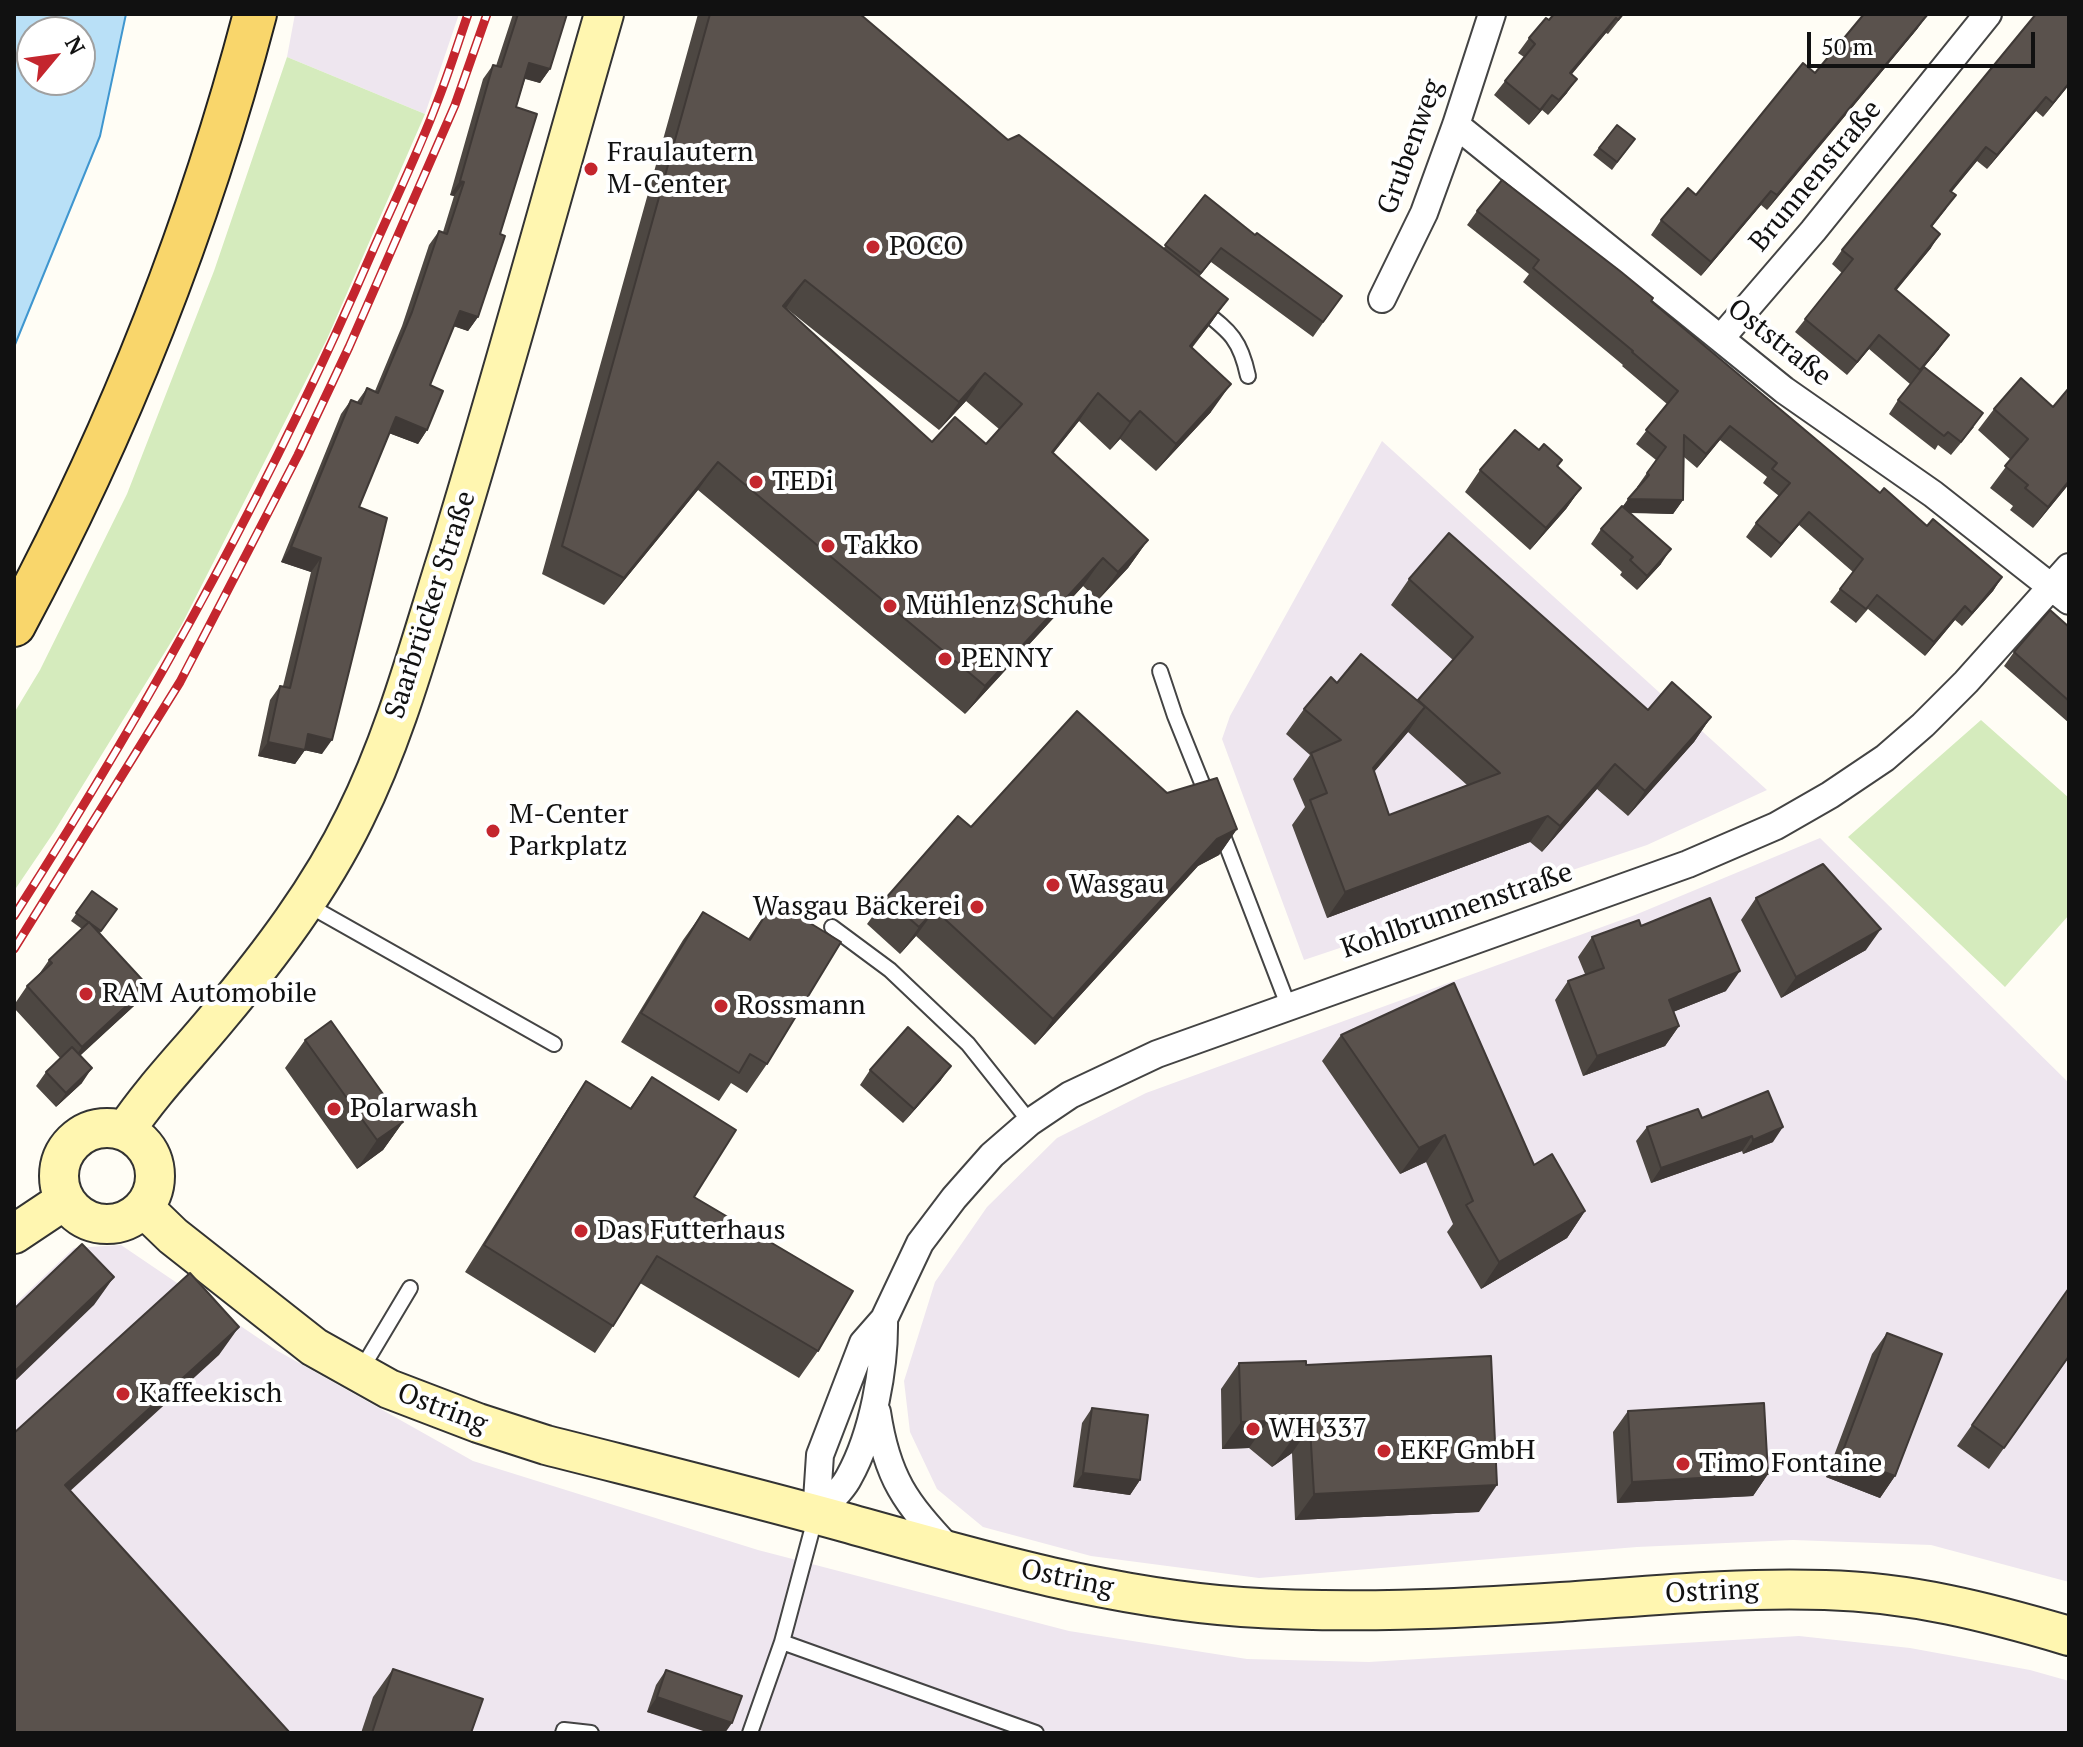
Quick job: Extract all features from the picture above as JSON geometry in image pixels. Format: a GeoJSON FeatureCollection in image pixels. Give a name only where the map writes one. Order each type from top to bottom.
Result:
{"type":"FeatureCollection","features":[{"type":"Feature","properties":{"kind":"main road"},"geometry":{"type":"LineString","coordinates":[[14,625],[77,505],[164,302],[255,14]]}},
{"type":"Feature","properties":{"kind":"street","name":"Saarbrücker Straße"},"geometry":{"type":"LineString","coordinates":[[125,1131],[149,1095],[219,1017],[305,903],[355,818],[410,676],[476,465],[604,14]]}},
{"type":"Feature","properties":{"kind":"street","name":"Grubenweg"},"geometry":{"type":"LineString","coordinates":[[1382,299],[1424,213],[1492,14]]}},
{"type":"Feature","properties":{"kind":"street","name":"Brunnenstraße"},"geometry":{"type":"LineString","coordinates":[[1721,338],[1823,220],[1988,14]]}},
{"type":"Feature","properties":{"kind":"street","name":"Oststraße"},"geometry":{"type":"LineString","coordinates":[[1456,125],[1784,390],[2063,584]]}},
{"type":"Feature","properties":{"kind":"street","name":"Kohlbrunnenstraße"},"geometry":{"type":"LineString","coordinates":[[816,1515],[820,1455],[863,1343],[884,1319],[920,1243],[954,1198],[992,1155],[1030,1122],[1070,1095],[1157,1054],[1688,864],[1776,826],[1885,758],[1923,725],[2063,584]]}},
{"type":"Feature","properties":{"kind":"street"},"geometry":{"type":"LineString","coordinates":[[97,1129],[125,1131],[149,1150],[155,1164],[153,1195],[133,1218],[118,1224],[103,1225],[88,1221],[65,1200],[59,1170],[63,1155],[72,1142],[97,1129]]}},
{"type":"Feature","properties":{"kind":"street"},"geometry":{"type":"LineString","coordinates":[[14,1234],[65,1200]]}},
{"type":"Feature","properties":{"kind":"street","name":"Ostring"},"geometry":{"type":"LineString","coordinates":[[144,1208],[173,1236],[314,1347],[389,1389],[532,1440],[1034,1575],[1156,1597],[1242,1607],[1336,1610],[1414,1609],[1728,1589],[1828,1590],[1907,1597],[1980,1610],[2069,1636]]}},
{"type":"Feature","properties":{"kind":"street","name":"Kohlbrunnenstraße"},"geometry":{"type":"LineString","coordinates":[[816,1515],[848,1480],[863,1444],[884,1351],[884,1319]]}},
{"type":"Feature","properties":{"kind":"street","name":"Kohlbrunnenstraße"},"geometry":{"type":"LineString","coordinates":[[875,1396],[882,1444],[896,1483],[916,1513],[952,1552]]}},
{"type":"Feature","properties":{"kind":"lane"},"geometry":{"type":"LineString","coordinates":[[1186,297],[1223,326],[1240,345],[1248,376]]}},
{"type":"Feature","properties":{"kind":"lane"},"geometry":{"type":"LineString","coordinates":[[1160,671],[1288,1005]]}},
{"type":"Feature","properties":{"kind":"lane"},"geometry":{"type":"LineString","coordinates":[[305,903],[554,1044]]}},
{"type":"Feature","properties":{"kind":"lane"},"geometry":{"type":"LineString","coordinates":[[832,927],[890,970],[968,1044],[1030,1122]]}},
{"type":"Feature","properties":{"kind":"lane"},"geometry":{"type":"LineString","coordinates":[[359,1373],[410,1288]]}},
{"type":"Feature","properties":{"kind":"lane"},"geometry":{"type":"LineString","coordinates":[[755,1732],[816,1515]]}},
{"type":"Feature","properties":{"kind":"lane"},"geometry":{"type":"LineString","coordinates":[[782,1642],[1036,1733]]}},
{"type":"Feature","properties":{"kind":"lane"},"geometry":{"type":"LineString","coordinates":[[564,1731],[591,1733]]}},
{"type":"Feature","properties":{"kind":"shaded area"},"geometry":{"type":"Polygon","coordinates":[[[295,14],[459,14],[425,114],[287,57],[295,14]]]}},
{"type":"Feature","properties":{"kind":"shaded area"},"geometry":{"type":"Polygon","coordinates":[[[1382,441],[1767,790],[1647,845],[1304,960],[1222,739],[1230,716],[1382,441]]]}},
{"type":"Feature","properties":{"kind":"shaded area"},"geometry":{"type":"Polygon","coordinates":[[[1820,838],[2069,1083],[2069,1582],[1931,1545],[1793,1540],[1637,1547],[1259,1578],[1091,1556],[983,1527],[937,1489],[910,1432],[904,1381],[935,1282],[987,1207],[1057,1138],[1146,1093],[1635,915],[1820,838]]]}},
{"type":"Feature","properties":{"kind":"shaded area"},"geometry":{"type":"Polygon","coordinates":[[[121,1245],[276,1350],[473,1461],[758,1550],[1069,1631],[1247,1659],[1369,1662],[1799,1636],[1910,1648],[2030,1670],[2069,1681],[2069,1733],[14,1733],[14,1305],[74,1248],[121,1245]]]}},
{"type":"Feature","properties":{"kind":"green space"},"geometry":{"type":"Polygon","coordinates":[[[287,57],[425,114],[327,339],[181,626],[14,891],[14,713],[40,670],[127,494],[214,271],[287,57]]]}},
{"type":"Feature","properties":{"kind":"green space"},"geometry":{"type":"Polygon","coordinates":[[[1981,720],[2069,798],[2069,915],[2005,987],[1848,837],[1981,720]]]}},
{"type":"Feature","properties":{"kind":"water"},"geometry":{"type":"Polygon","coordinates":[[[14,14],[126,14],[100,136],[14,347],[14,14]]]}},
{"type":"Feature","properties":{"kind":"building"},"geometry":{"type":"Polygon","coordinates":[[[518,14],[567,14],[550,69],[529,63],[516,107],[537,114],[500,234],[505,236],[478,317],[460,311],[430,385],[443,391],[427,430],[396,417],[359,507],[387,518],[332,740],[308,734],[305,750],[268,742],[280,686],[290,688],[321,558],[291,547],[351,400],[361,404],[367,388],[378,393],[412,312],[439,231],[447,234],[464,182],[460,181],[493,65],[501,67],[518,14]]]}},
{"type":"Feature","properties":{"kind":"building","name":"POCO"},"geometry":{"type":"Polygon","coordinates":[[[710,14],[860,14],[1008,140],[1019,135],[1228,299],[1190,346],[1231,384],[1176,444],[1140,411],[1130,422],[1098,393],[1052,452],[1148,540],[1118,572],[1103,558],[985,686],[718,462],[624,578],[562,546],[710,14]],[[805,280],[783,306],[932,442],[955,417],[986,444],[1022,404],[985,373],[959,402],[805,280]]]}},
{"type":"Feature","properties":{"kind":"building"},"geometry":{"type":"Polygon","coordinates":[[[1554,14],[1623,14],[1618,20],[1616,18],[1570,73],[1577,79],[1559,100],[1552,95],[1540,110],[1505,81],[1535,44],[1529,38],[1546,18],[1549,20],[1554,14]]]}},
{"type":"Feature","properties":{"kind":"building"},"geometry":{"type":"Polygon","coordinates":[[[1864,14],[1928,14],[1777,195],[1771,191],[1711,262],[1661,220],[1688,188],[1696,195],[1803,63],[1815,73],[1864,14]]]}},
{"type":"Feature","properties":{"kind":"building"},"geometry":{"type":"Polygon","coordinates":[[[2036,14],[2069,14],[2069,83],[2053,103],[2046,97],[1997,155],[1986,147],[1950,191],[1956,195],[1931,226],[1940,234],[1895,289],[1949,335],[1920,370],[1879,335],[1857,362],[1805,319],[1853,259],[1842,250],[2036,14]]]}},
{"type":"Feature","properties":{"kind":"building"},"geometry":{"type":"Polygon","coordinates":[[[1617,125],[1635,139],[1617,162],[1599,148],[1617,125]]]}},
{"type":"Feature","properties":{"kind":"building"},"geometry":{"type":"Polygon","coordinates":[[[1502,180],[1653,298],[1651,301],[1880,493],[1884,488],[1927,526],[1933,519],[2002,577],[1972,613],[1965,606],[1934,642],[1877,595],[1866,609],[1840,589],[1863,559],[1809,512],[1781,544],[1756,523],[1790,483],[1772,469],[1777,463],[1730,426],[1706,454],[1684,435],[1683,500],[1628,499],[1649,475],[1647,473],[1666,447],[1646,430],[1678,391],[1533,268],[1539,260],[1477,211],[1502,180]]]}},
{"type":"Feature","properties":{"kind":"building"},"geometry":{"type":"Polygon","coordinates":[[[1205,195],[1255,235],[1257,233],[1342,296],[1323,322],[1221,248],[1201,273],[1165,245],[1205,195]]]}},
{"type":"Feature","properties":{"kind":"building"},"geometry":{"type":"Polygon","coordinates":[[[1924,367],[1983,413],[1961,442],[1948,432],[1944,436],[1898,400],[1924,367]]]}},
{"type":"Feature","properties":{"kind":"building"},"geometry":{"type":"Polygon","coordinates":[[[2021,378],[2053,407],[2069,388],[2069,481],[2048,507],[2005,466],[2028,439],[1994,409],[2021,378]]]}},
{"type":"Feature","properties":{"kind":"building"},"geometry":{"type":"Polygon","coordinates":[[[1515,430],[1539,450],[1544,444],[1562,460],[1557,466],[1581,488],[1546,528],[1480,470],[1515,430]]]}},
{"type":"Feature","properties":{"kind":"building"},"geometry":{"type":"Polygon","coordinates":[[[1622,506],[1671,549],[1647,576],[1630,560],[1633,557],[1601,529],[1622,506]]]}},
{"type":"Feature","properties":{"kind":"building"},"geometry":{"type":"Polygon","coordinates":[[[1449,533],[1648,710],[1672,682],[1711,717],[1645,791],[1615,764],[1560,826],[1548,816],[1345,892],[1310,800],[1327,793],[1311,753],[1341,740],[1304,709],[1331,677],[1337,683],[1361,654],[1425,707],[1373,768],[1389,815],[1500,773],[1418,700],[1473,637],[1409,579],[1449,533]]]}},
{"type":"Feature","properties":{"kind":"building"},"geometry":{"type":"Polygon","coordinates":[[[2050,610],[2069,627],[2069,701],[2014,652],[2050,610]]]}},
{"type":"Feature","properties":{"kind":"building","name":"Wasgau"},"geometry":{"type":"Polygon","coordinates":[[[1077,711],[1167,793],[1217,778],[1237,829],[1217,839],[1053,1019],[935,910],[919,927],[886,898],[958,816],[971,827],[1077,711]]]}},
{"type":"Feature","properties":{"kind":"building"},"geometry":{"type":"Polygon","coordinates":[[[1823,864],[1881,929],[1796,977],[1756,898],[1823,864]]]}},
{"type":"Feature","properties":{"kind":"building"},"geometry":{"type":"Polygon","coordinates":[[[92,891],[117,909],[101,931],[76,913],[92,891]]]}},
{"type":"Feature","properties":{"kind":"building"},"geometry":{"type":"Polygon","coordinates":[[[1710,898],[1740,971],[1669,1000],[1679,1026],[1597,1056],[1568,981],[1604,968],[1592,937],[1639,920],[1641,926],[1710,898]]]}},
{"type":"Feature","properties":{"kind":"building","name":"Rossmann"},"geometry":{"type":"Polygon","coordinates":[[[774,901],[841,942],[767,1064],[750,1054],[739,1073],[641,1013],[703,912],[750,940],[774,901]]]}},
{"type":"Feature","properties":{"kind":"building"},"geometry":{"type":"Polygon","coordinates":[[[89,922],[148,986],[82,1047],[27,986],[89,922]]]}},
{"type":"Feature","properties":{"kind":"building"},"geometry":{"type":"Polygon","coordinates":[[[1454,983],[1534,1165],[1552,1154],[1585,1211],[1499,1262],[1466,1205],[1473,1201],[1445,1135],[1419,1148],[1341,1035],[1454,983]]]}},
{"type":"Feature","properties":{"kind":"building"},"geometry":{"type":"Polygon","coordinates":[[[331,1021],[403,1122],[377,1140],[305,1040],[331,1021]]]}},
{"type":"Feature","properties":{"kind":"building"},"geometry":{"type":"Polygon","coordinates":[[[908,1027],[951,1066],[914,1109],[870,1070],[908,1027]]]}},
{"type":"Feature","properties":{"kind":"building"},"geometry":{"type":"Polygon","coordinates":[[[72,1047],[92,1068],[66,1093],[46,1072],[72,1047]]]}},
{"type":"Feature","properties":{"kind":"building","name":"Das Futterhaus"},"geometry":{"type":"Polygon","coordinates":[[[652,1077],[736,1130],[694,1197],[853,1291],[818,1351],[657,1256],[613,1326],[484,1245],[586,1081],[631,1109],[652,1077]]]}},
{"type":"Feature","properties":{"kind":"building"},"geometry":{"type":"Polygon","coordinates":[[[1768,1091],[1783,1127],[1753,1140],[1752,1136],[1661,1168],[1647,1127],[1698,1109],[1702,1118],[1768,1091]]]}},
{"type":"Feature","properties":{"kind":"building"},"geometry":{"type":"Polygon","coordinates":[[[82,1244],[114,1277],[14,1372],[14,1309],[82,1244]]]}},
{"type":"Feature","properties":{"kind":"building"},"geometry":{"type":"Polygon","coordinates":[[[190,1273],[239,1327],[65,1485],[290,1733],[14,1733],[14,1433],[190,1273]]]}},
{"type":"Feature","properties":{"kind":"building"},"geometry":{"type":"Polygon","coordinates":[[[2069,1288],[2069,1356],[2004,1448],[1972,1425],[2069,1288]]]}},
{"type":"Feature","properties":{"kind":"building"},"geometry":{"type":"Polygon","coordinates":[[[1887,1333],[1942,1354],[1895,1476],[1841,1456],[1887,1333]]]}},
{"type":"Feature","properties":{"kind":"building","name":"EKF GmbH"},"geometry":{"type":"Polygon","coordinates":[[[1491,1356],[1497,1485],[1314,1494],[1310,1427],[1291,1441],[1268,1421],[1241,1422],[1239,1363],[1306,1361],[1306,1365],[1491,1356]]]}},
{"type":"Feature","properties":{"kind":"building","name":"Timo Fontaine"},"geometry":{"type":"Polygon","coordinates":[[[1764,1403],[1768,1474],[1632,1482],[1628,1411],[1764,1403]]]}},
{"type":"Feature","properties":{"kind":"building"},"geometry":{"type":"Polygon","coordinates":[[[1092,1408],[1148,1415],[1140,1480],[1083,1473],[1092,1408]]]}},
{"type":"Feature","properties":{"kind":"building"},"geometry":{"type":"Polygon","coordinates":[[[393,1669],[483,1699],[471,1733],[372,1733],[393,1669]]]}},
{"type":"Feature","properties":{"kind":"building"},"geometry":{"type":"Polygon","coordinates":[[[666,1670],[742,1696],[732,1723],[657,1697],[666,1670]]]}},
{"type":"Feature","properties":{"kind":"railway"},"geometry":{"type":"LineString","coordinates":[[14,916],[114,755],[252,507],[415,157],[468,14]]}},
{"type":"Feature","properties":{"kind":"railway"},"geometry":{"type":"LineString","coordinates":[[14,949],[180,682],[298,455],[455,105],[487,14]]}},
{"type":"Feature","properties":{"kind":"place","name":"Fraulautern M-Center"},"geometry":{"type":"Point","coordinates":[591,169]}},
{"type":"Feature","properties":{"kind":"place","name":"POCO"},"geometry":{"type":"Point","coordinates":[873,247]}},
{"type":"Feature","properties":{"kind":"place","name":"TEDi"},"geometry":{"type":"Point","coordinates":[756,482]}},
{"type":"Feature","properties":{"kind":"place","name":"Takko"},"geometry":{"type":"Point","coordinates":[828,546]}},
{"type":"Feature","properties":{"kind":"place","name":"Mühlenz Schuhe"},"geometry":{"type":"Point","coordinates":[890,606]}},
{"type":"Feature","properties":{"kind":"place","name":"PENNY"},"geometry":{"type":"Point","coordinates":[945,659]}},
{"type":"Feature","properties":{"kind":"place","name":"M-Center Parkplatz"},"geometry":{"type":"Point","coordinates":[493,831]}},
{"type":"Feature","properties":{"kind":"place","name":"Wasgau"},"geometry":{"type":"Point","coordinates":[1053,885]}},
{"type":"Feature","properties":{"kind":"place","name":"Wasgau Bäckerei"},"geometry":{"type":"Point","coordinates":[977,907]}},
{"type":"Feature","properties":{"kind":"place","name":"RAM Automobile"},"geometry":{"type":"Point","coordinates":[86,994]}},
{"type":"Feature","properties":{"kind":"place","name":"Rossmann"},"geometry":{"type":"Point","coordinates":[721,1006]}},
{"type":"Feature","properties":{"kind":"place","name":"Polarwash"},"geometry":{"type":"Point","coordinates":[334,1109]}},
{"type":"Feature","properties":{"kind":"place","name":"Das Futterhaus"},"geometry":{"type":"Point","coordinates":[581,1231]}},
{"type":"Feature","properties":{"kind":"place","name":"Kaffeekisch"},"geometry":{"type":"Point","coordinates":[123,1394]}},
{"type":"Feature","properties":{"kind":"place","name":"WH 337"},"geometry":{"type":"Point","coordinates":[1253,1429]}},
{"type":"Feature","properties":{"kind":"place","name":"EKF GmbH"},"geometry":{"type":"Point","coordinates":[1384,1451]}},
{"type":"Feature","properties":{"kind":"place","name":"Timo Fontaine"},"geometry":{"type":"Point","coordinates":[1683,1464]}}]}
